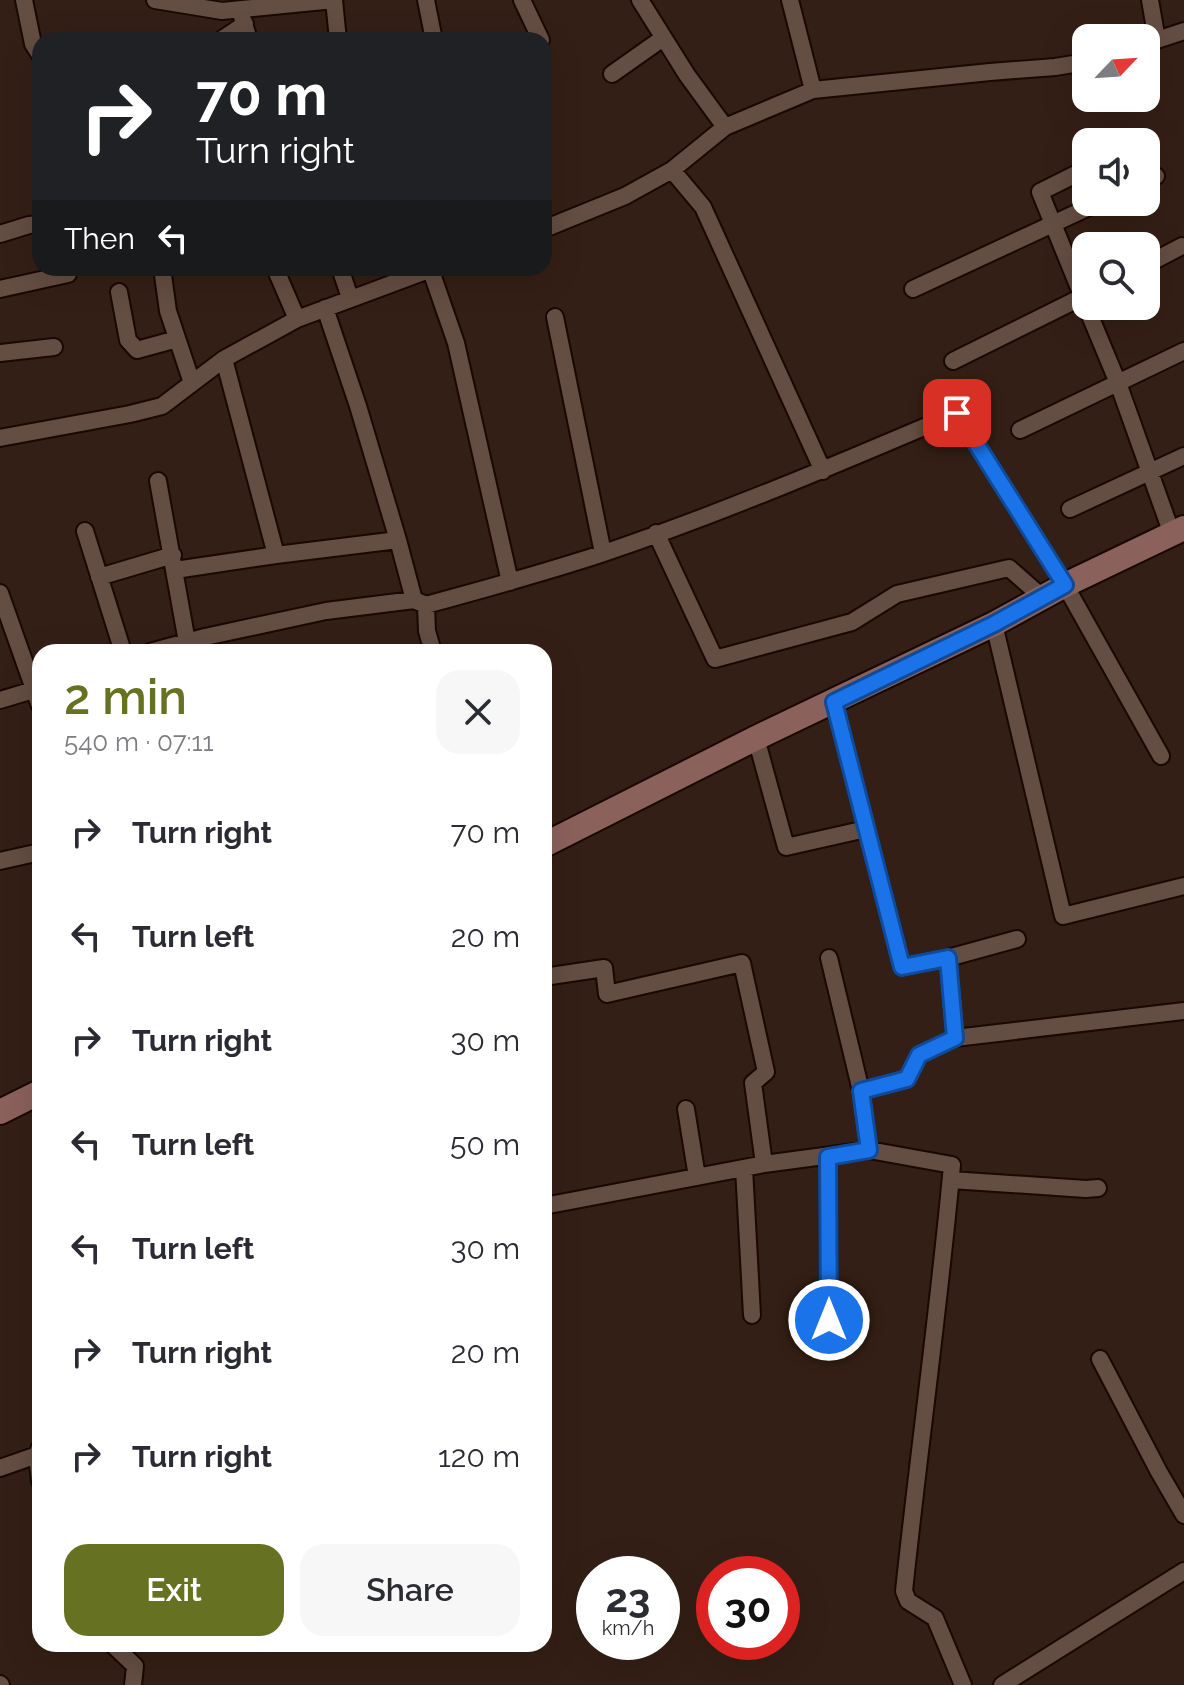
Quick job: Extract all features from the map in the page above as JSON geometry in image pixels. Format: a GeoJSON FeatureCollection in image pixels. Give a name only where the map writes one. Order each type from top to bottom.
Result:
{"type":"FeatureCollection","features":[{"type":"Feature","properties":{"kind":"street"},"geometry":{"type":"LineString","coordinates":[[24,0],[32,39]]}},
{"type":"Feature","properties":{"kind":"street"},"geometry":{"type":"LineString","coordinates":[[155,0],[237,17],[334,0],[337,32]]}},
{"type":"Feature","properties":{"kind":"street"},"geometry":{"type":"LineString","coordinates":[[426,0],[432,32]]}},
{"type":"Feature","properties":{"kind":"street"},"geometry":{"type":"LineString","coordinates":[[522,0],[538,32]]}},
{"type":"Feature","properties":{"kind":"street"},"geometry":{"type":"LineString","coordinates":[[640,0],[687,75],[725,127]]}},
{"type":"Feature","properties":{"kind":"street"},"geometry":{"type":"LineString","coordinates":[[790,0],[813,90]]}},
{"type":"Feature","properties":{"kind":"street"},"geometry":{"type":"LineString","coordinates":[[1150,0],[1151,24]]}},
{"type":"Feature","properties":{"kind":"street"},"geometry":{"type":"LineString","coordinates":[[1160,42],[1184,31]]}},
{"type":"Feature","properties":{"kind":"street"},"geometry":{"type":"LineString","coordinates":[[612,74],[663,38]]}},
{"type":"Feature","properties":{"kind":"street"},"geometry":{"type":"LineString","coordinates":[[552,223],[625,196],[672,170],[725,127],[813,90],[1072,64]]}},
{"type":"Feature","properties":{"kind":"street"},"geometry":{"type":"LineString","coordinates":[[672,170],[703,207],[823,471]]}},
{"type":"Feature","properties":{"kind":"street"},"geometry":{"type":"LineString","coordinates":[[1072,176],[1040,192],[1072,270]]}},
{"type":"Feature","properties":{"kind":"street"},"geometry":{"type":"LineString","coordinates":[[913,289],[1072,215]]}},
{"type":"Feature","properties":{"kind":"street"},"geometry":{"type":"LineString","coordinates":[[0,234],[32,225]]}},
{"type":"Feature","properties":{"kind":"street"},"geometry":{"type":"LineString","coordinates":[[1160,258],[1182,246]]}},
{"type":"Feature","properties":{"kind":"street"},"geometry":{"type":"LineString","coordinates":[[0,289],[59,276]]}},
{"type":"Feature","properties":{"kind":"street"},"geometry":{"type":"LineString","coordinates":[[163,276],[168,311],[192,383]]}},
{"type":"Feature","properties":{"kind":"street"},"geometry":{"type":"LineString","coordinates":[[278,276],[297,319]]}},
{"type":"Feature","properties":{"kind":"street"},"geometry":{"type":"LineString","coordinates":[[343,276],[350,298]]}},
{"type":"Feature","properties":{"kind":"street"},"geometry":{"type":"LineString","coordinates":[[0,438],[162,406],[244,346],[297,319],[410,276]]}},
{"type":"Feature","properties":{"kind":"street"},"geometry":{"type":"LineString","coordinates":[[435,276],[456,343],[510,582]]}},
{"type":"Feature","properties":{"kind":"street"},"geometry":{"type":"LineString","coordinates":[[119,292],[128,340],[137,350],[177,339]]}},
{"type":"Feature","properties":{"kind":"street"},"geometry":{"type":"LineString","coordinates":[[953,361],[1072,307]]}},
{"type":"Feature","properties":{"kind":"street"},"geometry":{"type":"LineString","coordinates":[[325,308],[431,644]]}},
{"type":"Feature","properties":{"kind":"street"},"geometry":{"type":"LineString","coordinates":[[555,317],[603,553]]}},
{"type":"Feature","properties":{"kind":"street"},"geometry":{"type":"LineString","coordinates":[[552,841],[1178,531],[1149,471],[1093,320]]}},
{"type":"Feature","properties":{"kind":"street"},"geometry":{"type":"LineString","coordinates":[[0,353],[54,347]]}},
{"type":"Feature","properties":{"kind":"street"},"geometry":{"type":"LineString","coordinates":[[1020,430],[1184,351]]}},
{"type":"Feature","properties":{"kind":"street"},"geometry":{"type":"LineString","coordinates":[[224,359],[276,555]]}},
{"type":"Feature","properties":{"kind":"street"},"geometry":{"type":"LineString","coordinates":[[210,644],[326,611],[420,602],[510,582],[603,553],[823,471],[957,413],[1065,585],[1161,756]]}},
{"type":"Feature","properties":{"kind":"street"},"geometry":{"type":"LineString","coordinates":[[1070,509],[1184,456]]}},
{"type":"Feature","properties":{"kind":"street"},"geometry":{"type":"LineString","coordinates":[[158,481],[187,642]]}},
{"type":"Feature","properties":{"kind":"street"},"geometry":{"type":"LineString","coordinates":[[85,531],[120,644]]}},
{"type":"Feature","properties":{"kind":"street"},"geometry":{"type":"LineString","coordinates":[[656,533],[715,659],[852,622],[897,594],[1009,568],[1043,598]]}},
{"type":"Feature","properties":{"kind":"street"},"geometry":{"type":"LineString","coordinates":[[99,577],[174,563],[276,555],[398,540]]}},
{"type":"Feature","properties":{"kind":"street"},"geometry":{"type":"LineString","coordinates":[[0,593],[32,677]]}},
{"type":"Feature","properties":{"kind":"street"},"geometry":{"type":"LineString","coordinates":[[994,624],[1063,916],[1184,886]]}},
{"type":"Feature","properties":{"kind":"street"},"geometry":{"type":"LineString","coordinates":[[180,644],[200,644]]}},
{"type":"Feature","properties":{"kind":"street"},"geometry":{"type":"LineString","coordinates":[[0,700],[32,689]]}},
{"type":"Feature","properties":{"kind":"street"},"geometry":{"type":"LineString","coordinates":[[834,702],[902,967],[1017,939]]}},
{"type":"Feature","properties":{"kind":"street"},"geometry":{"type":"LineString","coordinates":[[756,738],[786,847],[866,829]]}},
{"type":"Feature","properties":{"kind":"street"},"geometry":{"type":"LineString","coordinates":[[0,861],[32,854]]}},
{"type":"Feature","properties":{"kind":"street"},"geometry":{"type":"LineString","coordinates":[[829,958],[861,1091],[869,1150]]}},
{"type":"Feature","properties":{"kind":"street"},"geometry":{"type":"LineString","coordinates":[[948,958],[955,1038]]}},
{"type":"Feature","properties":{"kind":"street"},"geometry":{"type":"LineString","coordinates":[[552,976],[604,968],[607,994],[742,963],[766,1072],[753,1083],[764,1164]]}},
{"type":"Feature","properties":{"kind":"street"},"geometry":{"type":"LineString","coordinates":[[861,1091],[907,1079],[919,1055],[955,1038],[1184,1011]]}},
{"type":"Feature","properties":{"kind":"street"},"geometry":{"type":"LineString","coordinates":[[0,1112],[32,1096]]}},
{"type":"Feature","properties":{"kind":"street"},"geometry":{"type":"LineString","coordinates":[[686,1109],[697,1177]]}},
{"type":"Feature","properties":{"kind":"street"},"geometry":{"type":"LineString","coordinates":[[552,1204],[764,1164],[869,1150],[952,1165],[904,1591],[908,1601],[935,1618],[963,1685]]}},
{"type":"Feature","properties":{"kind":"street"},"geometry":{"type":"LineString","coordinates":[[828,1157],[829,1320]]}},
{"type":"Feature","properties":{"kind":"street"},"geometry":{"type":"LineString","coordinates":[[744,1168],[752,1315]]}},
{"type":"Feature","properties":{"kind":"street"},"geometry":{"type":"LineString","coordinates":[[951,1180],[1098,1188]]}},
{"type":"Feature","properties":{"kind":"street"},"geometry":{"type":"LineString","coordinates":[[1100,1359],[1184,1515]]}},
{"type":"Feature","properties":{"kind":"street"},"geometry":{"type":"LineString","coordinates":[[0,1468],[32,1453]]}},
{"type":"Feature","properties":{"kind":"street"},"geometry":{"type":"LineString","coordinates":[[1002,1685],[1184,1571]]}},
{"type":"Feature","properties":{"kind":"street"},"geometry":{"type":"LineString","coordinates":[[120,1652],[135,1666],[133,1685]]}},
{"type":"Feature","properties":{"kind":"route"},"geometry":{"type":"LineString","coordinates":[[829,1320],[828,1157],[869,1150],[861,1091],[907,1079],[919,1055],[955,1038],[948,958],[902,967],[834,702],[994,624],[1065,585],[957,413]]}}]}
